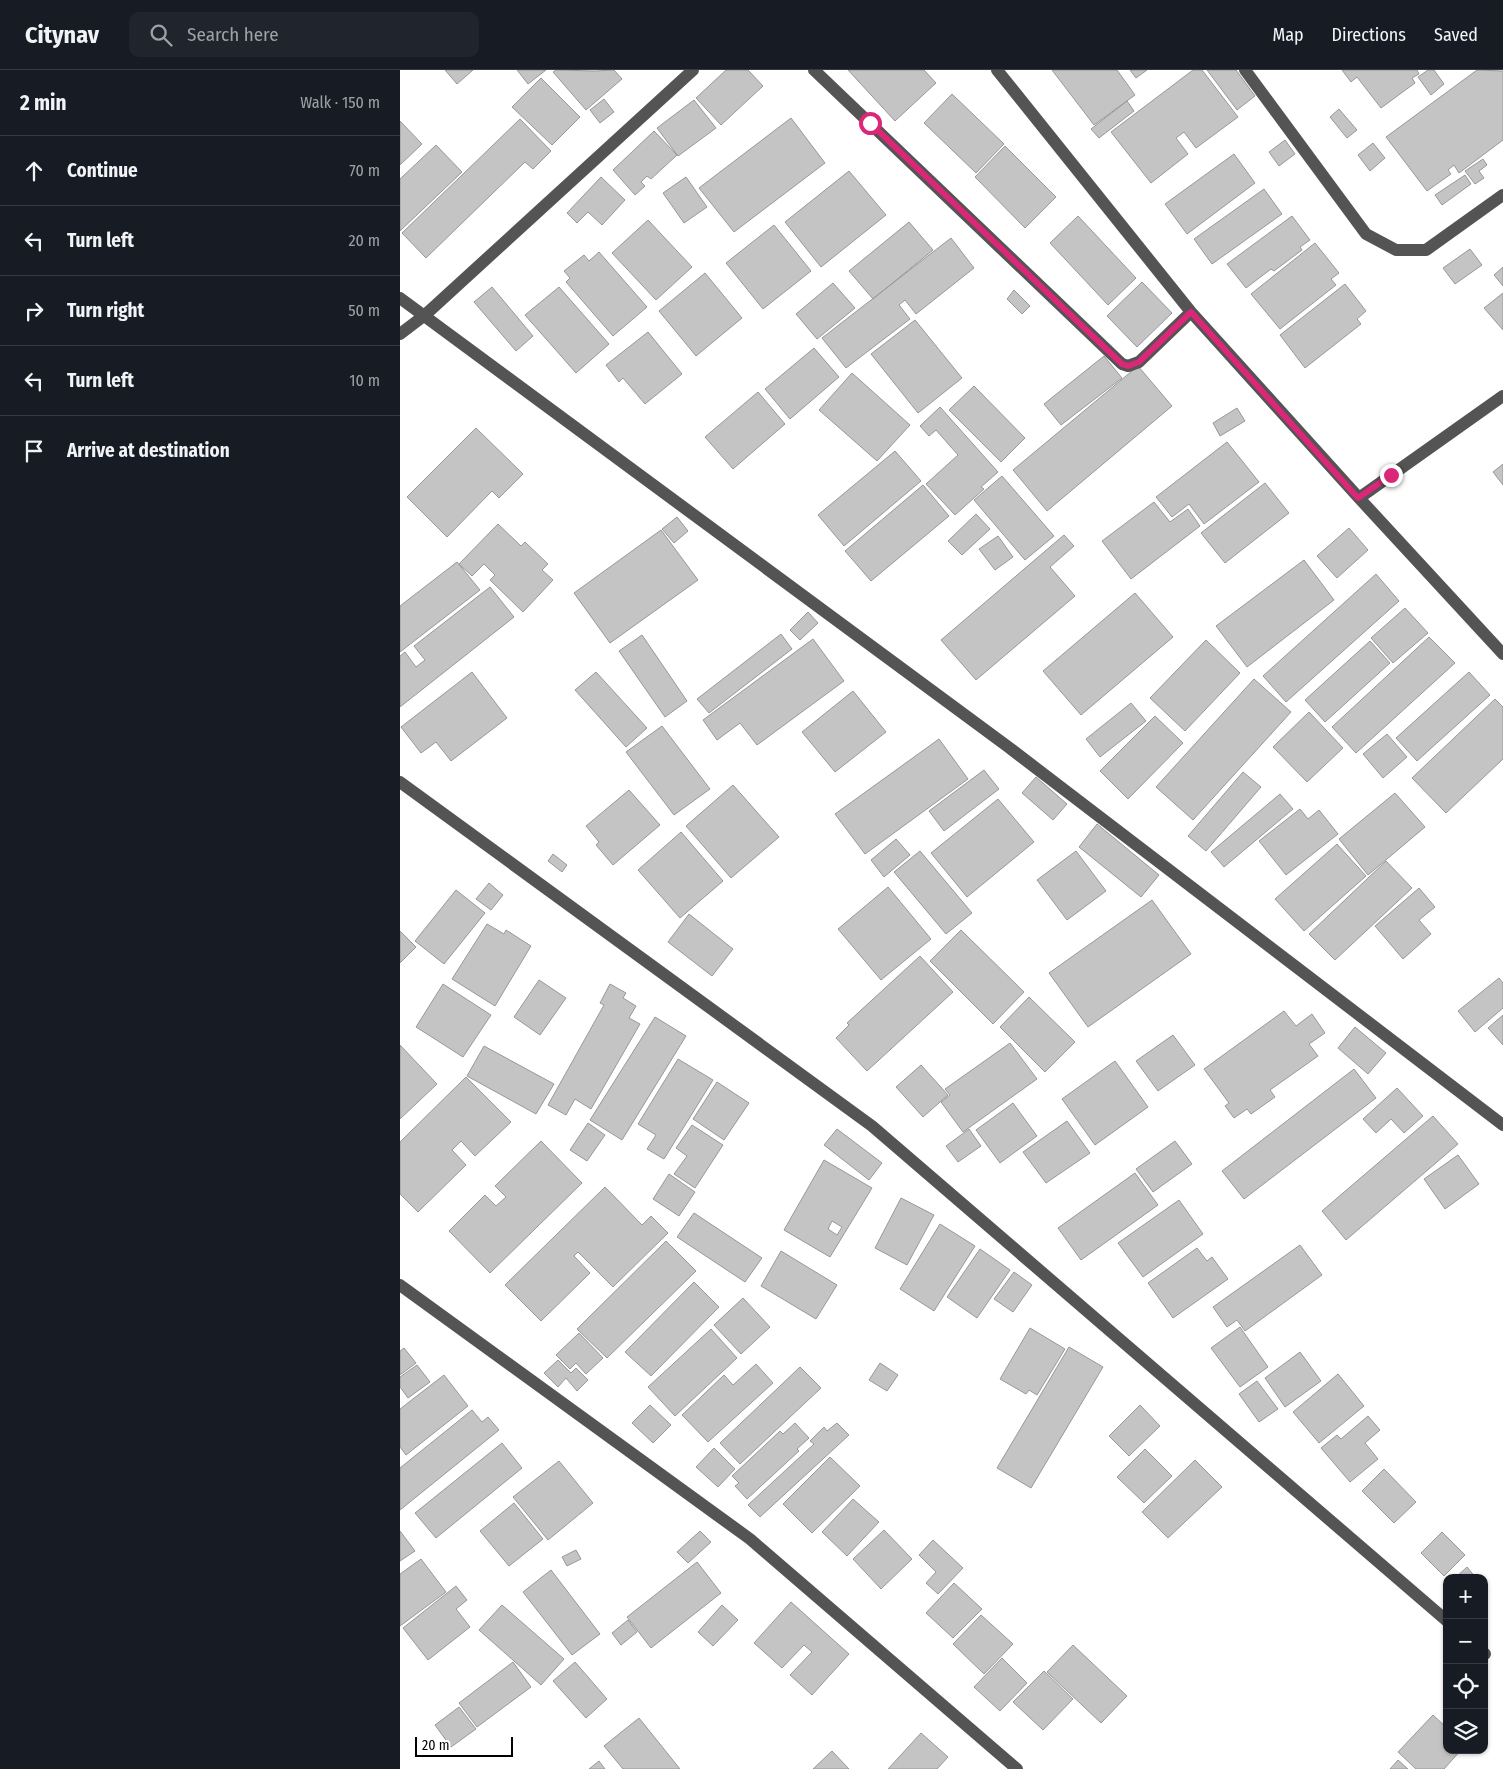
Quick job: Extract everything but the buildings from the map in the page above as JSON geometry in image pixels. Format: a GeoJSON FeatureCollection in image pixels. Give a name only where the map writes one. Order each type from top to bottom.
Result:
{"type":"FeatureCollection","features":[{"type":"Feature","properties":{"kind":"street"},"geometry":{"type":"LineString","coordinates":[[400,334],[425,315],[693,70]]}},
{"type":"Feature","properties":{"kind":"street"},"geometry":{"type":"LineString","coordinates":[[814,70],[1122,364],[1128,366],[1139,362],[1191,312]]}},
{"type":"Feature","properties":{"kind":"street"},"geometry":{"type":"LineString","coordinates":[[997,70],[1191,312],[1358,498],[1503,654]]}},
{"type":"Feature","properties":{"kind":"street"},"geometry":{"type":"LineString","coordinates":[[1245,70],[1366,234],[1396,250],[1426,250],[1503,194]]}},
{"type":"Feature","properties":{"kind":"street"},"geometry":{"type":"LineString","coordinates":[[400,298],[1007,746],[1503,1125]]}},
{"type":"Feature","properties":{"kind":"street"},"geometry":{"type":"LineString","coordinates":[[1358,498],[1503,396]]}},
{"type":"Feature","properties":{"kind":"street"},"geometry":{"type":"LineString","coordinates":[[400,782],[872,1126],[1445,1619]]}},
{"type":"Feature","properties":{"kind":"street"},"geometry":{"type":"LineString","coordinates":[[400,1285],[750,1539],[1016,1769]]}},
{"type":"Feature","properties":{"kind":"route"},"geometry":{"type":"LineString","coordinates":[[870,123],[1122,364],[1128,366],[1139,362],[1191,312],[1358,498],[1391,475]]}}]}
